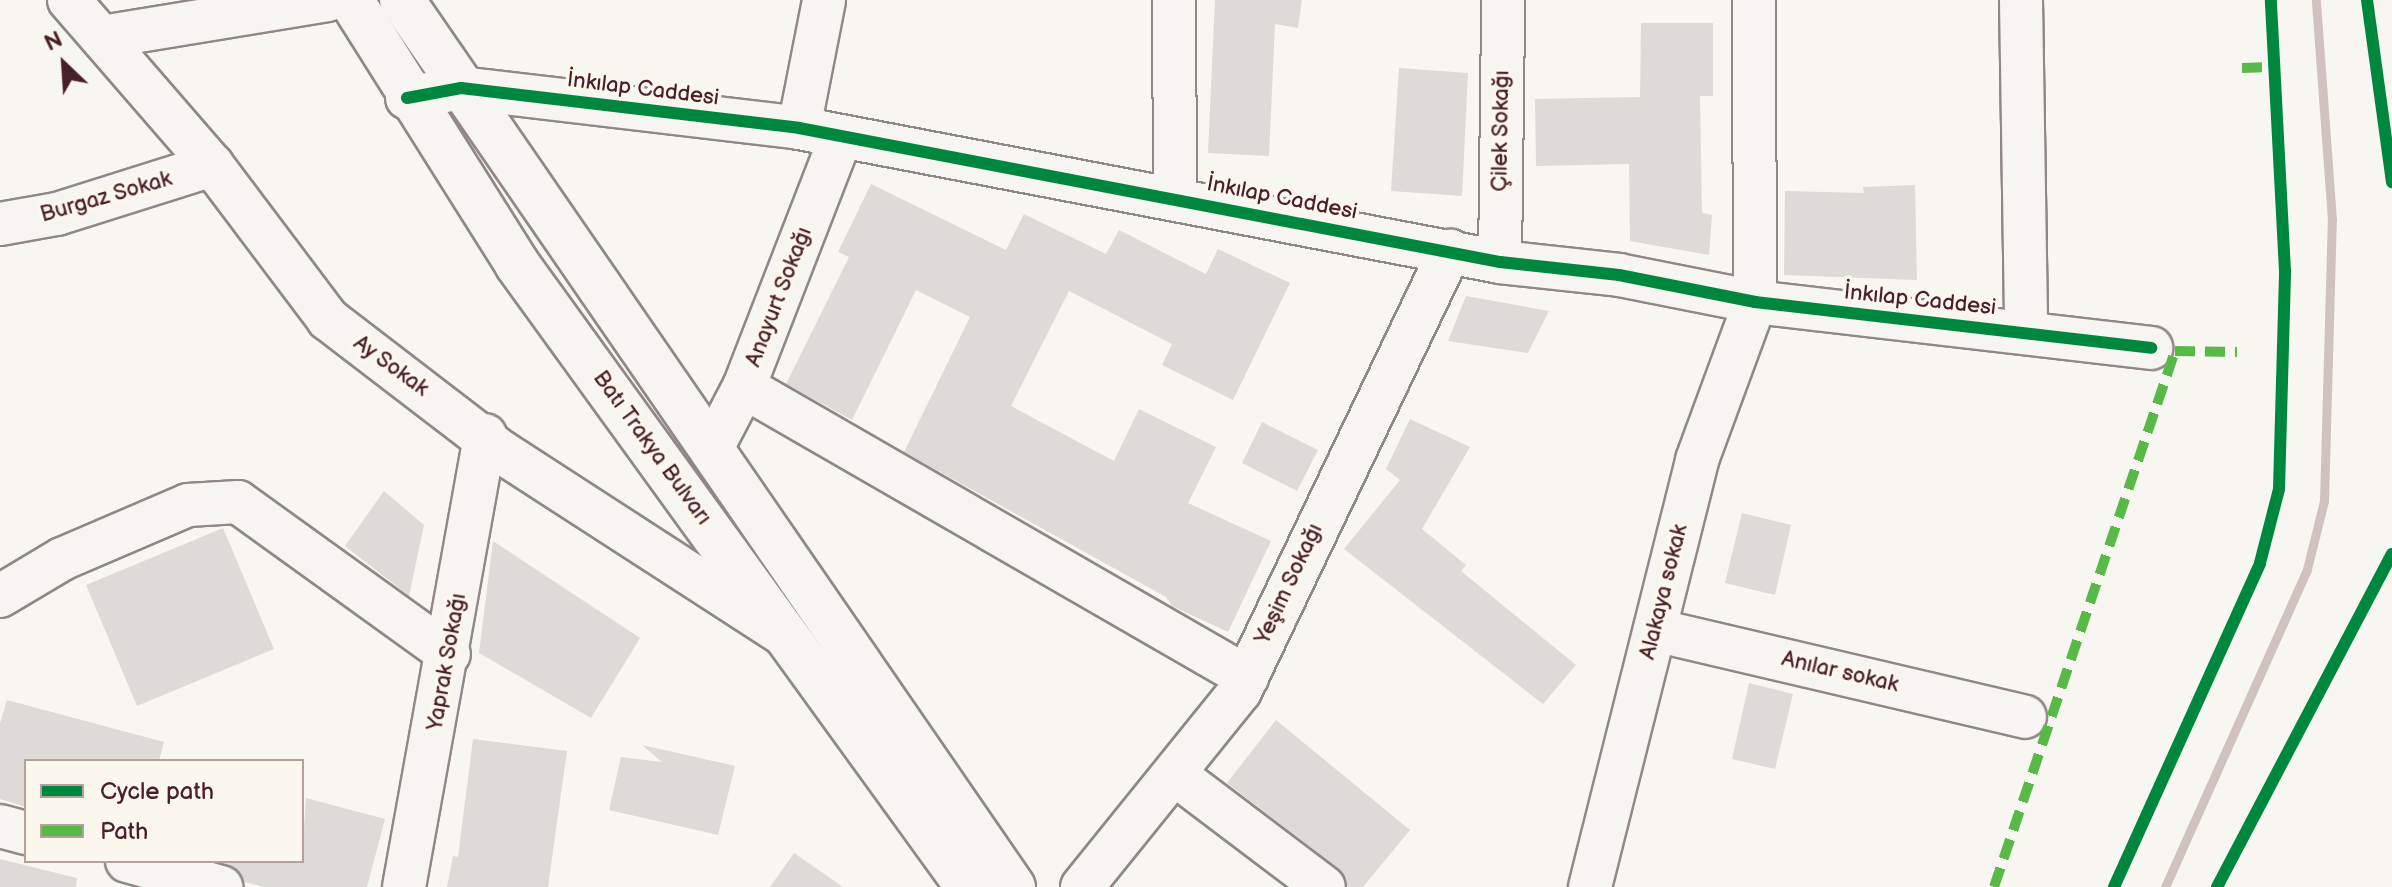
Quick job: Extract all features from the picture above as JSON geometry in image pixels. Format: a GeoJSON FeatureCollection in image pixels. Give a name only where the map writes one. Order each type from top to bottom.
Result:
{"type":"FeatureCollection","features":[{"type":"Feature","properties":{"kind":"main road","name":"Batı Trakya Bulvarı"},"geometry":{"type":"LineString","coordinates":[[351,0],[407,98],[517,264],[795,642],[968,887]]}},
{"type":"Feature","properties":{"kind":"main road","name":"Batı Trakya Bulvarı"},"geometry":{"type":"LineString","coordinates":[[402,0],[1013,887]]}},
{"type":"Feature","properties":{"kind":"street","name":"Ay Sokak"},"geometry":{"type":"LineString","coordinates":[[69,0],[212,165],[328,319],[485,435],[795,642]]}},
{"type":"Feature","properties":{"kind":"street"},"geometry":{"type":"LineString","coordinates":[[102,37],[328,0]]}},
{"type":"Feature","properties":{"kind":"street"},"geometry":{"type":"LineString","coordinates":[[799,128],[824,0]]}},
{"type":"Feature","properties":{"kind":"street"},"geometry":{"type":"LineString","coordinates":[[1174,0],[1175,198]]}},
{"type":"Feature","properties":{"kind":"street","name":"Çilek Sokağı"},"geometry":{"type":"LineString","coordinates":[[1500,262],[1503,0]]}},
{"type":"Feature","properties":{"kind":"street"},"geometry":{"type":"LineString","coordinates":[[1754,0],[1755,302]]}},
{"type":"Feature","properties":{"kind":"street"},"geometry":{"type":"LineString","coordinates":[[2021,0],[2026,332]]}},
{"type":"Feature","properties":{"kind":"street","name":"İnkılap Caddesi"},"geometry":{"type":"LineString","coordinates":[[407,98],[461,88],[799,128],[840,140],[1175,198],[1500,262],[1619,275],[1755,302],[2151,348]]}},
{"type":"Feature","properties":{"kind":"street","name":"Anayurt Sokağı"},"geometry":{"type":"LineString","coordinates":[[711,450],[744,387],[840,140]]}},
{"type":"Feature","properties":{"kind":"street","name":"Burgaz Sokak"},"geometry":{"type":"LineString","coordinates":[[0,224],[57,214],[212,165]]}},
{"type":"Feature","properties":{"kind":"street","name":"Yeşim Sokağı"},"geometry":{"type":"LineString","coordinates":[[1082,887],[1177,776],[1247,677],[1450,251]]}},
{"type":"Feature","properties":{"kind":"street","name":"Alakaya sokak"},"geometry":{"type":"LineString","coordinates":[[1590,887],[1697,460],[1755,302]]}},
{"type":"Feature","properties":{"kind":"street"},"geometry":{"type":"LineString","coordinates":[[744,387],[1076,584],[1247,677]]}},
{"type":"Feature","properties":{"kind":"street","name":"Yaprak Sokağı"},"geometry":{"type":"LineString","coordinates":[[404,887],[449,654],[485,435]]}},
{"type":"Feature","properties":{"kind":"street"},"geometry":{"type":"LineString","coordinates":[[0,596],[62,559],[188,505],[238,502],[449,654]]}},
{"type":"Feature","properties":{"kind":"street","name":"Anılar sokak"},"geometry":{"type":"LineString","coordinates":[[1655,630],[2025,717]]}},
{"type":"Feature","properties":{"kind":"street"},"geometry":{"type":"LineString","coordinates":[[1177,776],[1324,887]]}},
{"type":"Feature","properties":{"kind":"street"},"geometry":{"type":"LineString","coordinates":[[0,826],[24,832]]}},
{"type":"Feature","properties":{"kind":"street"},"geometry":{"type":"LineString","coordinates":[[134,863],[221,887]]}},
{"type":"Feature","properties":{"kind":"building"},"geometry":{"type":"Polygon","coordinates":[[[1215,0],[1302,0],[1298,28],[1275,24],[1269,156],[1208,153],[1215,0]]]}},
{"type":"Feature","properties":{"kind":"building"},"geometry":{"type":"Polygon","coordinates":[[[1641,23],[1713,23],[1713,96],[1700,96],[1702,213],[1712,215],[1709,255],[1630,241],[1629,164],[1536,166],[1535,99],[1640,97],[1641,23]]]}},
{"type":"Feature","properties":{"kind":"building"},"geometry":{"type":"Polygon","coordinates":[[[1399,68],[1468,73],[1462,196],[1391,191],[1399,68]]]}},
{"type":"Feature","properties":{"kind":"building"},"geometry":{"type":"Polygon","coordinates":[[[871,184],[1006,250],[1024,214],[1106,254],[1119,230],[1206,274],[1218,249],[1290,283],[1233,400],[1162,365],[1172,344],[1069,291],[1011,406],[1114,461],[1139,409],[1216,447],[1188,503],[1271,541],[1228,632],[1172,606],[1166,597],[904,452],[970,317],[916,290],[852,420],[786,384],[849,257],[838,252],[871,184]]]}},
{"type":"Feature","properties":{"kind":"building"},"geometry":{"type":"Polygon","coordinates":[[[1915,185],[1917,280],[1784,275],[1785,191],[1864,193],[1863,187],[1915,185]]]}},
{"type":"Feature","properties":{"kind":"building"},"geometry":{"type":"Polygon","coordinates":[[[1466,296],[1549,311],[1528,353],[1448,341],[1466,296]]]}},
{"type":"Feature","properties":{"kind":"building"},"geometry":{"type":"Polygon","coordinates":[[[1410,419],[1470,447],[1422,529],[1466,565],[1461,571],[1576,665],[1543,704],[1344,549],[1400,480],[1386,469],[1410,419]]]}},
{"type":"Feature","properties":{"kind":"building"},"geometry":{"type":"Polygon","coordinates":[[[1262,422],[1318,450],[1297,491],[1242,463],[1262,422]]]}},
{"type":"Feature","properties":{"kind":"building"},"geometry":{"type":"Polygon","coordinates":[[[384,491],[424,525],[409,596],[345,546],[384,491]]]}},
{"type":"Feature","properties":{"kind":"building"},"geometry":{"type":"Polygon","coordinates":[[[1742,513],[1791,525],[1775,595],[1725,583],[1742,513]]]}},
{"type":"Feature","properties":{"kind":"building"},"geometry":{"type":"Polygon","coordinates":[[[223,528],[274,649],[137,706],[86,585],[223,528]]]}},
{"type":"Feature","properties":{"kind":"building"},"geometry":{"type":"Polygon","coordinates":[[[493,541],[640,638],[591,718],[479,653],[493,541]]]}},
{"type":"Feature","properties":{"kind":"building"},"geometry":{"type":"Polygon","coordinates":[[[1749,683],[1793,694],[1775,769],[1732,759],[1749,683]]]}},
{"type":"Feature","properties":{"kind":"building"},"geometry":{"type":"Polygon","coordinates":[[[7,700],[164,742],[160,759],[24,759],[24,806],[0,799],[0,723],[7,700]]]}},
{"type":"Feature","properties":{"kind":"building"},"geometry":{"type":"Polygon","coordinates":[[[1276,720],[1410,830],[1363,887],[1348,887],[1338,868],[1227,783],[1276,720]]]}},
{"type":"Feature","properties":{"kind":"building"},"geometry":{"type":"Polygon","coordinates":[[[473,739],[567,751],[548,887],[447,887],[453,856],[458,857],[473,739]]]}},
{"type":"Feature","properties":{"kind":"building"},"geometry":{"type":"Polygon","coordinates":[[[642,745],[735,766],[718,835],[609,810],[621,757],[662,762],[642,745]]]}},
{"type":"Feature","properties":{"kind":"building"},"geometry":{"type":"Polygon","coordinates":[[[306,798],[385,819],[367,887],[265,887],[244,882],[237,870],[221,863],[304,863],[306,798]]]}},
{"type":"Feature","properties":{"kind":"building"},"geometry":{"type":"Polygon","coordinates":[[[794,853],[843,887],[770,887],[794,853]]]}},
{"type":"Feature","properties":{"kind":"building"},"geometry":{"type":"Polygon","coordinates":[[[0,859],[77,878],[76,887],[0,887],[0,859]]]}},
{"type":"Feature","properties":{"kind":"waterway"},"geometry":{"type":"LineString","coordinates":[[2165,887],[2307,569],[2324,501],[2332,220],[2316,0]]}},
{"type":"Feature","properties":{"kind":"marked path"},"geometry":{"type":"LineString","coordinates":[[2242,68],[2277,67]]}},
{"type":"Feature","properties":{"kind":"marked path"},"geometry":{"type":"LineString","coordinates":[[1994,887],[2175,351],[2237,352]]}},
{"type":"Feature","properties":{"kind":"cycle path"},"geometry":{"type":"LineString","coordinates":[[2114,887],[2260,563],[2279,489],[2285,271],[2271,0]]}},
{"type":"Feature","properties":{"kind":"cycle path"},"geometry":{"type":"LineString","coordinates":[[2367,0],[2392,182]]}},
{"type":"Feature","properties":{"kind":"cycle path"},"geometry":{"type":"LineString","coordinates":[[407,98],[461,88],[799,128],[1500,262],[1619,275],[1755,302],[2151,348]]}},
{"type":"Feature","properties":{"kind":"cycle path"},"geometry":{"type":"LineString","coordinates":[[2217,887],[2392,554]]}}]}
